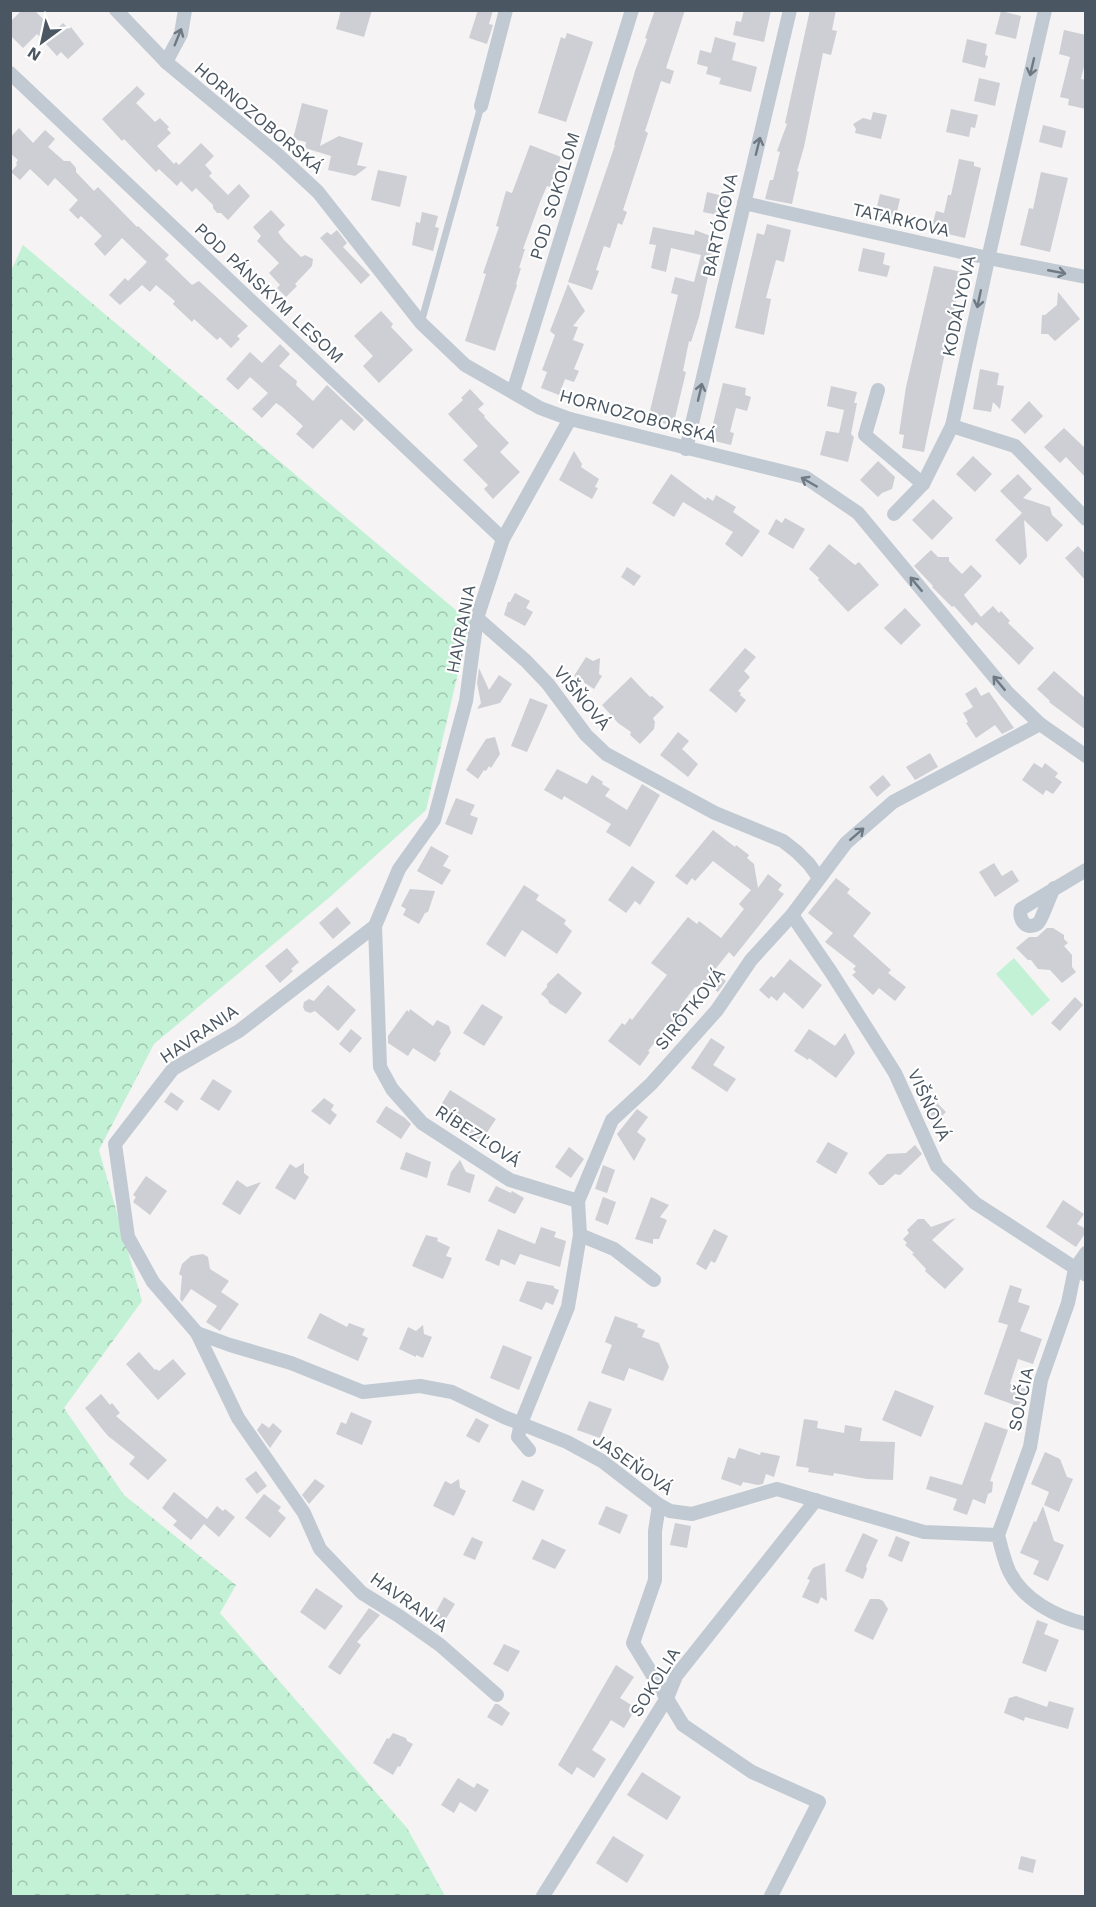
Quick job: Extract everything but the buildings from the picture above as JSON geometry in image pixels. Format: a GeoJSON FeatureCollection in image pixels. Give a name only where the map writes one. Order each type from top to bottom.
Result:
{"type":"FeatureCollection","features":[{"type":"Feature","properties":{"kind":"street","name":"HORNOZOBORSKÁ"},"geometry":{"type":"LineString","coordinates":[[116,10],[166,63],[278,155],[318,192],[421,323],[465,365],[540,408],[570,419],[805,477],[858,513],[1007,692],[1040,724],[1086,756]]}},
{"type":"Feature","properties":{"kind":"street"},"geometry":{"type":"LineString","coordinates":[[166,63],[181,34],[185,10]]}},
{"type":"Feature","properties":{"kind":"street"},"geometry":{"type":"LineString","coordinates":[[481,106],[506,10]]}},
{"type":"Feature","properties":{"kind":"street","name":"POD SOKOLOM"},"geometry":{"type":"LineString","coordinates":[[513,392],[632,10]]}},
{"type":"Feature","properties":{"kind":"street","name":"BARTÓKOVA"},"geometry":{"type":"LineString","coordinates":[[686,449],[790,10]]}},
{"type":"Feature","properties":{"kind":"street","name":"KODÁLYOVA"},"geometry":{"type":"LineString","coordinates":[[894,514],[923,484],[952,426],[1045,10]]}},
{"type":"Feature","properties":{"kind":"street","name":"POD PÁNSKYM LESOM"},"geometry":{"type":"LineString","coordinates":[[10,73],[503,539]]}},
{"type":"Feature","properties":{"kind":"street","name":"TATARKOVA"},"geometry":{"type":"LineString","coordinates":[[744,203],[988,258],[1086,277]]}},
{"type":"Feature","properties":{"kind":"street"},"geometry":{"type":"LineString","coordinates":[[878,390],[865,435],[923,484]]}},
{"type":"Feature","properties":{"kind":"street","name":"HAVRANIA"},"geometry":{"type":"LineString","coordinates":[[497,1695],[440,1645],[362,1593],[320,1549],[304,1513],[238,1418],[197,1333],[153,1282],[128,1237],[115,1144],[173,1069],[238,1031],[375,926],[399,868],[434,820],[466,701],[477,618],[503,539],[570,419]]}},
{"type":"Feature","properties":{"kind":"street"},"geometry":{"type":"LineString","coordinates":[[952,426],[1015,446],[1086,519]]}},
{"type":"Feature","properties":{"kind":"street","name":"VIŠŇOVÁ"},"geometry":{"type":"LineString","coordinates":[[477,618],[526,661],[548,684],[586,735],[606,754],[715,813],[783,841],[803,858],[819,878]]}},
{"type":"Feature","properties":{"kind":"street","name":"SIRÔTKOVÁ"},"geometry":{"type":"LineString","coordinates":[[521,1423],[568,1307],[580,1235],[578,1201],[612,1120],[651,1084],[717,1010],[751,960],[792,915],[846,843],[893,802],[1040,724]]}},
{"type":"Feature","properties":{"kind":"street"},"geometry":{"type":"LineString","coordinates":[[1054,888],[1086,870]]}},
{"type":"Feature","properties":{"kind":"street","name":"VIŠŇOVÁ"},"geometry":{"type":"LineString","coordinates":[[792,915],[895,1073],[937,1166],[975,1203],[1080,1272]]}},
{"type":"Feature","properties":{"kind":"street","name":"RÍBEZĽOVÁ"},"geometry":{"type":"LineString","coordinates":[[375,926],[380,1067],[392,1089],[422,1123],[510,1180],[578,1201]]}},
{"type":"Feature","properties":{"kind":"street"},"geometry":{"type":"LineString","coordinates":[[580,1235],[614,1249],[654,1280]]}},
{"type":"Feature","properties":{"kind":"street"},"geometry":{"type":"LineString","coordinates":[[1080,1272],[1086,1253]]}},
{"type":"Feature","properties":{"kind":"street","name":"SOJČIA"},"geometry":{"type":"LineString","coordinates":[[998,1535],[1030,1447],[1041,1380],[1080,1272]]}},
{"type":"Feature","properties":{"kind":"street","name":"JASEŇOVÁ"},"geometry":{"type":"LineString","coordinates":[[197,1333],[291,1363],[363,1392],[420,1386],[452,1392],[504,1417],[567,1442],[602,1461],[670,1511],[692,1514],[777,1490],[924,1532],[998,1535]]}},
{"type":"Feature","properties":{"kind":"street"},"geometry":{"type":"LineString","coordinates":[[521,1423],[518,1437],[529,1450]]}},
{"type":"Feature","properties":{"kind":"street","name":"SOKOLIA"},"geometry":{"type":"LineString","coordinates":[[543,1896],[667,1698],[676,1676],[816,1500]]}},
{"type":"Feature","properties":{"kind":"street"},"geometry":{"type":"LineString","coordinates":[[659,1505],[655,1531],[655,1580],[633,1643],[683,1725],[752,1773],[819,1802],[771,1896]]}},
{"type":"Feature","properties":{"kind":"street"},"geometry":{"type":"LineString","coordinates":[[998,1535],[1008,1569],[1022,1590],[1059,1616],[1086,1624]]}},
{"type":"Feature","properties":{"kind":"lane"},"geometry":{"type":"LineString","coordinates":[[421,323],[481,106]]}},
{"type":"Feature","properties":{"kind":"green space"},"geometry":{"type":"Polygon","coordinates":[[[23,245],[470,622],[426,810],[331,896],[154,1044],[99,1150],[142,1301],[64,1408],[124,1495],[236,1585],[220,1613],[407,1828],[445,1896],[11,1896],[10,273],[23,245]]]}},
{"type":"Feature","properties":{"kind":"green space"},"geometry":{"type":"Polygon","coordinates":[[[1014,958],[1050,1000],[1032,1016],[996,974],[1014,958]]]}}]}
